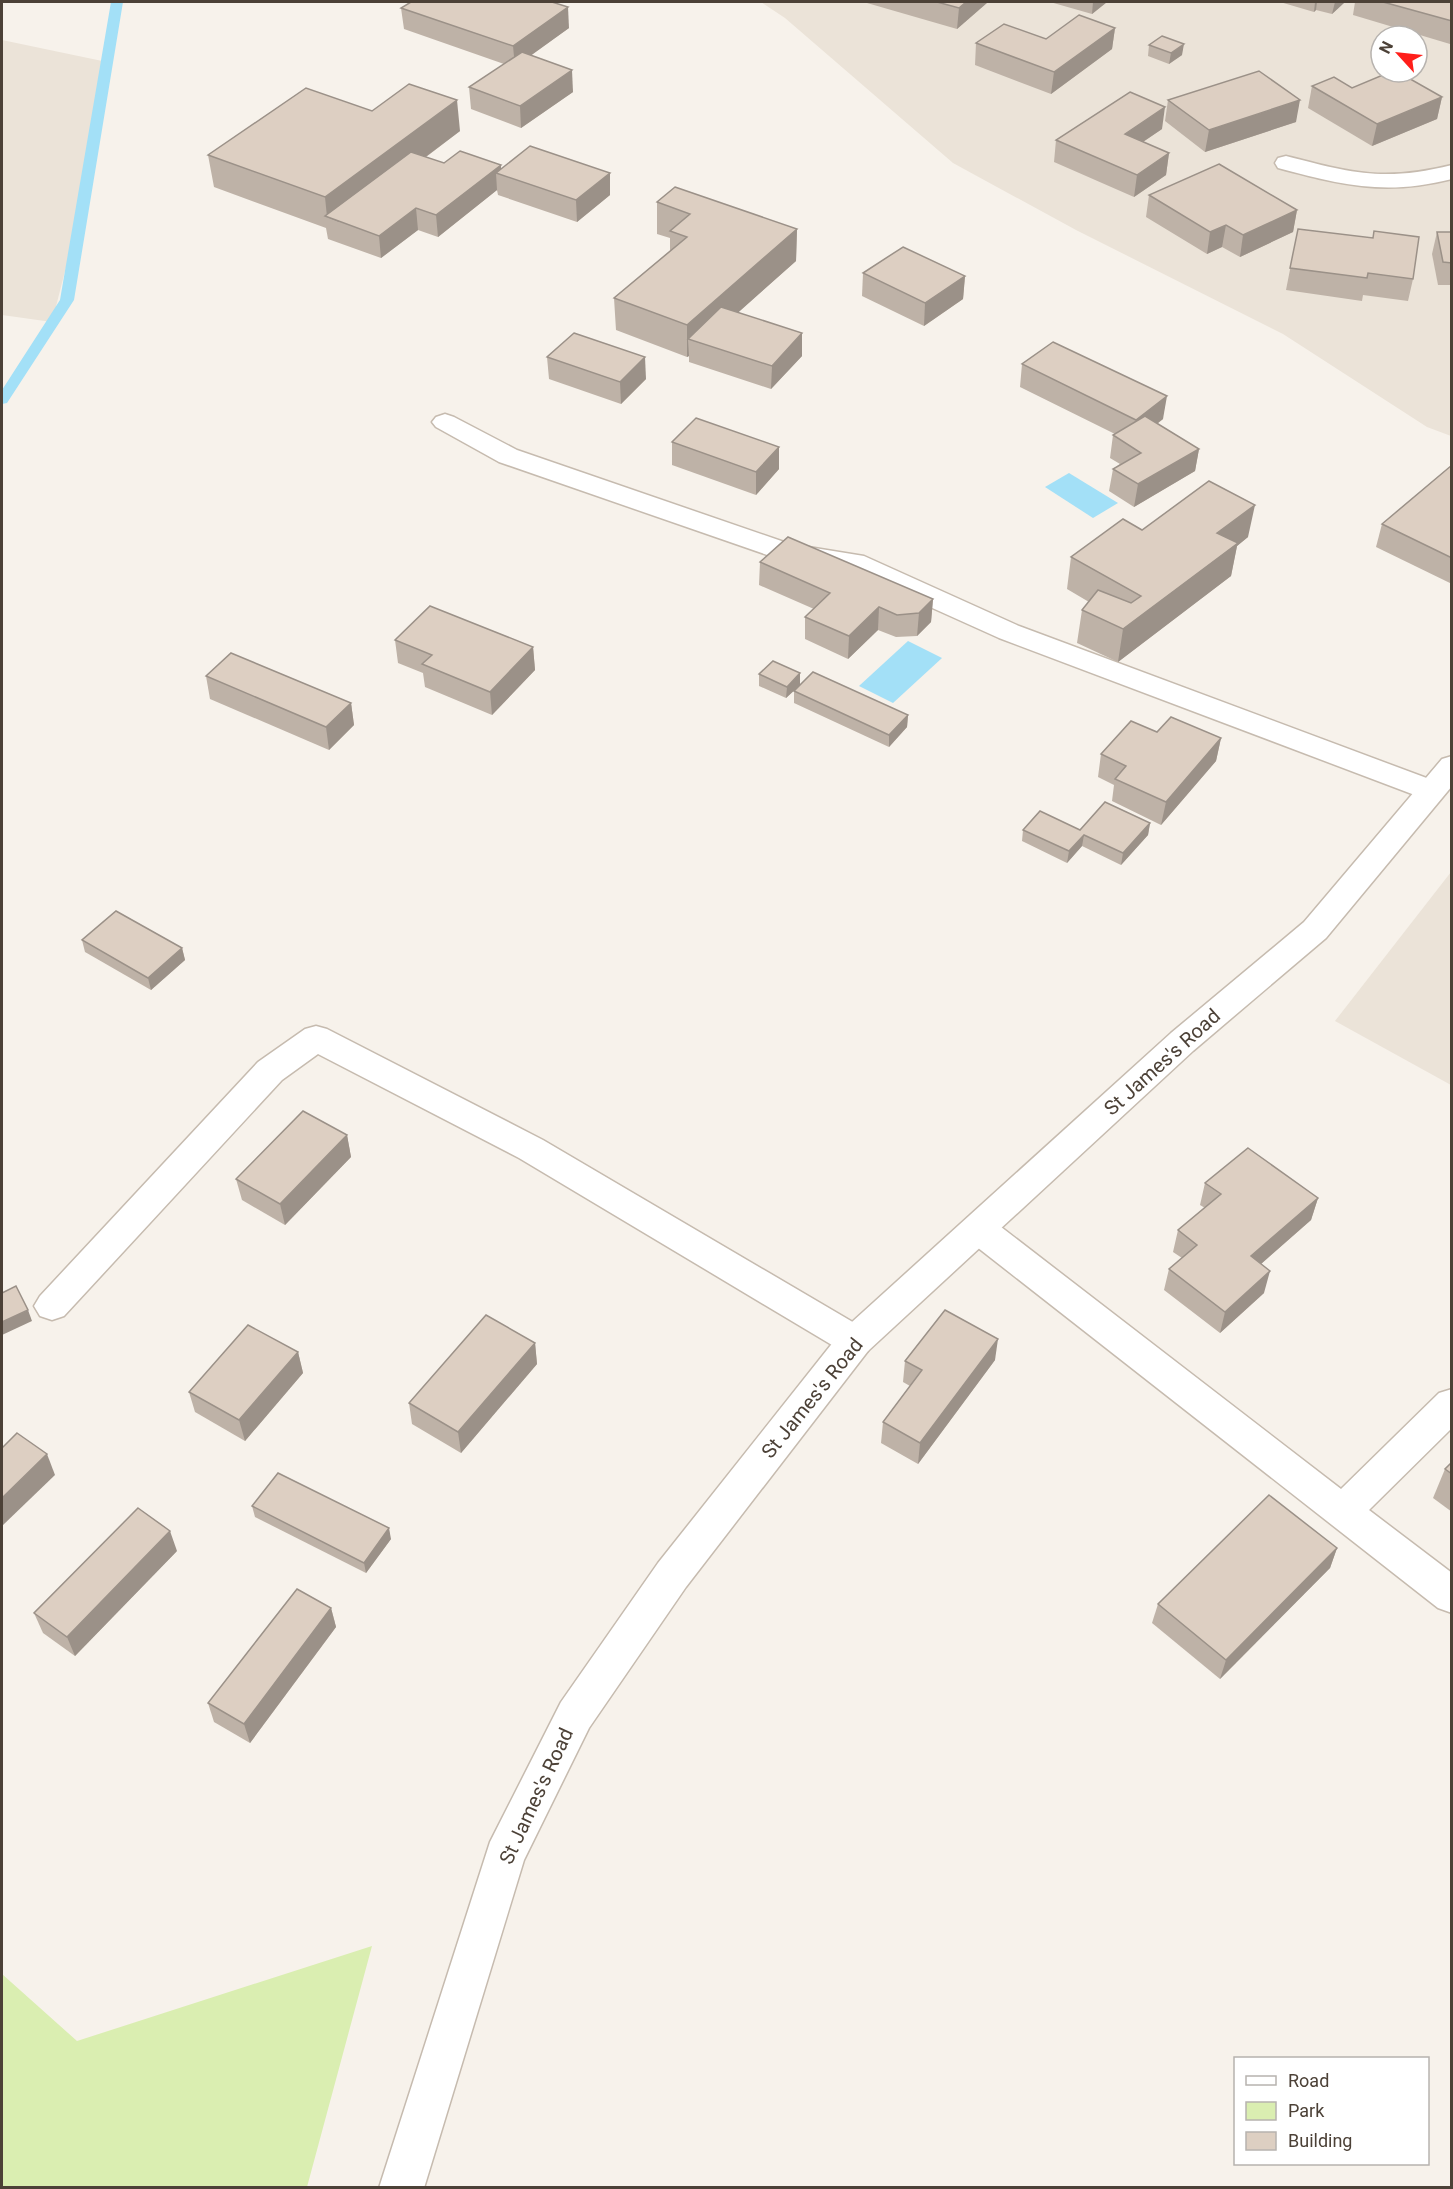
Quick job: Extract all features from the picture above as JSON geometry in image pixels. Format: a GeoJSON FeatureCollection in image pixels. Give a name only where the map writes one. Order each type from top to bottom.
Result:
{"type":"FeatureCollection","features":[{"type":"Feature","properties":{"kind":"street"},"geometry":{"type":"LineString","coordinates":[[1286,163],[1351,180],[1375,183],[1402,183],[1452,172]]}},
{"type":"Feature","properties":{"kind":"street"},"geometry":{"type":"LineString","coordinates":[[445,423],[508,456],[786,552],[854,562],[1009,632],[1441,778]]}},
{"type":"Feature","properties":{"kind":"street","name":"St James's Road"},"geometry":{"type":"LineString","coordinates":[[401,2187],[505,1856],[575,1714],[672,1575],[855,1341],[980,1230],[1182,1042],[1315,930],[1388,845],[1441,778]]}},
{"type":"Feature","properties":{"kind":"street"},"geometry":{"type":"LineString","coordinates":[[52,1306],[270,1071],[316,1038],[531,1149],[855,1341]]}},
{"type":"Feature","properties":{"kind":"street"},"geometry":{"type":"LineString","coordinates":[[980,1230],[1452,1596]]}},
{"type":"Feature","properties":{"kind":"street"},"geometry":{"type":"LineString","coordinates":[[1343,1512],[1452,1404]]}},
{"type":"Feature","properties":{"kind":"shaded area"},"geometry":{"type":"Polygon","coordinates":[[[761,2],[1451,2],[1451,436],[1427,427],[1283,334],[1076,230],[953,163],[785,18],[761,2]]]}},
{"type":"Feature","properties":{"kind":"shaded area"},"geometry":{"type":"Polygon","coordinates":[[[2,40],[107,62],[86,189],[52,322],[2,315],[2,40]]]}},
{"type":"Feature","properties":{"kind":"shaded area"},"geometry":{"type":"Polygon","coordinates":[[[1451,872],[1451,1085],[1335,1021],[1451,872]]]}},
{"type":"Feature","properties":{"kind":"green space"},"geometry":{"type":"Polygon","coordinates":[[[372,1946],[307,2187],[2,2187],[2,1974],[77,2041],[372,1946]]]}},
{"type":"Feature","properties":{"kind":"water"},"geometry":{"type":"Polygon","coordinates":[[[1069,473],[1118,503],[1093,518],[1045,487],[1069,473]]]}},
{"type":"Feature","properties":{"kind":"water"},"geometry":{"type":"Polygon","coordinates":[[[908,641],[942,658],[893,703],[859,686],[908,641]]]}},
{"type":"Feature","properties":{"kind":"building"},"geometry":{"type":"Polygon","coordinates":[[[411,2],[552,2],[568,7],[513,46],[401,8],[411,2]]]}},
{"type":"Feature","properties":{"kind":"building"},"geometry":{"type":"Polygon","coordinates":[[[937,2],[966,2],[959,8],[937,2]]]}},
{"type":"Feature","properties":{"kind":"building"},"geometry":{"type":"Polygon","coordinates":[[[1383,2],[1452,2],[1452,21],[1383,2]]]}},
{"type":"Feature","properties":{"kind":"building"},"geometry":{"type":"Polygon","coordinates":[[[1079,15],[1115,28],[1054,72],[976,43],[1004,24],[1046,39],[1079,15]]]}},
{"type":"Feature","properties":{"kind":"building"},"geometry":{"type":"Polygon","coordinates":[[[1162,36],[1184,44],[1171,53],[1149,45],[1162,36]]]}},
{"type":"Feature","properties":{"kind":"building"},"geometry":{"type":"Polygon","coordinates":[[[522,52],[572,70],[520,106],[469,87],[522,52]]]}},
{"type":"Feature","properties":{"kind":"building"},"geometry":{"type":"Polygon","coordinates":[[[1259,71],[1300,100],[1209,130],[1168,100],[1259,71]]]}},
{"type":"Feature","properties":{"kind":"building"},"geometry":{"type":"Polygon","coordinates":[[[1334,77],[1352,88],[1369,81],[1369,84],[1419,84],[1442,97],[1377,124],[1312,86],[1334,77]]]}},
{"type":"Feature","properties":{"kind":"building"},"geometry":{"type":"Polygon","coordinates":[[[409,84],[457,100],[325,197],[208,155],[306,88],[372,111],[409,84]]]}},
{"type":"Feature","properties":{"kind":"building"},"geometry":{"type":"Polygon","coordinates":[[[1130,92],[1165,107],[1125,134],[1169,153],[1137,175],[1056,140],[1130,92]]]}},
{"type":"Feature","properties":{"kind":"building"},"geometry":{"type":"Polygon","coordinates":[[[530,146],[610,173],[576,200],[496,173],[530,146]]]}},
{"type":"Feature","properties":{"kind":"building"},"geometry":{"type":"Polygon","coordinates":[[[460,151],[501,165],[436,215],[416,208],[379,236],[325,216],[411,152],[444,163],[460,151]]]}},
{"type":"Feature","properties":{"kind":"building"},"geometry":{"type":"Polygon","coordinates":[[[1219,164],[1297,210],[1243,235],[1226,225],[1210,232],[1149,195],[1219,164]]]}},
{"type":"Feature","properties":{"kind":"building"},"geometry":{"type":"Polygon","coordinates":[[[675,187],[797,229],[687,325],[614,298],[687,237],[670,231],[690,214],[657,202],[675,187]]]}},
{"type":"Feature","properties":{"kind":"building"},"geometry":{"type":"Polygon","coordinates":[[[1298,229],[1373,238],[1374,231],[1419,237],[1413,279],[1368,273],[1367,278],[1290,268],[1298,229]]]}},
{"type":"Feature","properties":{"kind":"building"},"geometry":{"type":"Polygon","coordinates":[[[1437,232],[1452,232],[1452,263],[1443,262],[1437,232]]]}},
{"type":"Feature","properties":{"kind":"building"},"geometry":{"type":"Polygon","coordinates":[[[903,247],[965,276],[925,303],[863,273],[903,247]]]}},
{"type":"Feature","properties":{"kind":"building"},"geometry":{"type":"Polygon","coordinates":[[[721,307],[802,333],[772,366],[688,339],[721,307]]]}},
{"type":"Feature","properties":{"kind":"building"},"geometry":{"type":"Polygon","coordinates":[[[574,333],[645,357],[620,382],[547,357],[574,333]]]}},
{"type":"Feature","properties":{"kind":"building"},"geometry":{"type":"Polygon","coordinates":[[[1053,342],[1167,396],[1136,420],[1022,364],[1053,342]]]}},
{"type":"Feature","properties":{"kind":"building"},"geometry":{"type":"Polygon","coordinates":[[[1145,416],[1199,449],[1138,484],[1113,469],[1141,453],[1113,435],[1145,416]]]}},
{"type":"Feature","properties":{"kind":"building"},"geometry":{"type":"Polygon","coordinates":[[[696,418],[779,447],[756,472],[672,442],[696,418]]]}},
{"type":"Feature","properties":{"kind":"building"},"geometry":{"type":"Polygon","coordinates":[[[1452,465],[1452,558],[1382,524],[1452,465]]]}},
{"type":"Feature","properties":{"kind":"building"},"geometry":{"type":"Polygon","coordinates":[[[1209,481],[1255,505],[1217,533],[1238,543],[1123,629],[1082,610],[1098,590],[1131,603],[1141,596],[1071,557],[1123,519],[1142,530],[1209,481]]]}},
{"type":"Feature","properties":{"kind":"building"},"geometry":{"type":"Polygon","coordinates":[[[788,537],[933,599],[919,613],[897,615],[879,607],[849,636],[805,617],[830,593],[760,562],[788,537]]]}},
{"type":"Feature","properties":{"kind":"building"},"geometry":{"type":"Polygon","coordinates":[[[430,606],[533,647],[490,692],[422,664],[432,655],[395,640],[430,606]]]}},
{"type":"Feature","properties":{"kind":"building"},"geometry":{"type":"Polygon","coordinates":[[[231,653],[351,703],[326,727],[206,676],[231,653]]]}},
{"type":"Feature","properties":{"kind":"building"},"geometry":{"type":"Polygon","coordinates":[[[773,661],[800,673],[787,687],[759,674],[773,661]]]}},
{"type":"Feature","properties":{"kind":"building"},"geometry":{"type":"Polygon","coordinates":[[[813,672],[908,715],[889,735],[794,691],[813,672]]]}},
{"type":"Feature","properties":{"kind":"building"},"geometry":{"type":"Polygon","coordinates":[[[1171,717],[1221,738],[1166,802],[1115,779],[1126,766],[1101,754],[1131,721],[1157,732],[1171,717]]]}},
{"type":"Feature","properties":{"kind":"building"},"geometry":{"type":"Polygon","coordinates":[[[1105,802],[1150,823],[1123,853],[1084,835],[1069,851],[1023,830],[1040,811],[1080,830],[1105,802]]]}},
{"type":"Feature","properties":{"kind":"building"},"geometry":{"type":"Polygon","coordinates":[[[116,911],[182,948],[148,978],[82,940],[116,911]]]}},
{"type":"Feature","properties":{"kind":"building"},"geometry":{"type":"Polygon","coordinates":[[[303,1111],[347,1135],[280,1204],[236,1179],[303,1111]]]}},
{"type":"Feature","properties":{"kind":"building"},"geometry":{"type":"Polygon","coordinates":[[[1248,1148],[1318,1198],[1251,1256],[1270,1271],[1225,1312],[1169,1269],[1197,1245],[1178,1230],[1221,1194],[1205,1183],[1248,1148]]]}},
{"type":"Feature","properties":{"kind":"building"},"geometry":{"type":"Polygon","coordinates":[[[16,1286],[28,1310],[2,1322],[2,1293],[16,1286]]]}},
{"type":"Feature","properties":{"kind":"building"},"geometry":{"type":"Polygon","coordinates":[[[945,1310],[998,1339],[920,1443],[883,1422],[922,1370],[905,1361],[945,1310]]]}},
{"type":"Feature","properties":{"kind":"building"},"geometry":{"type":"Polygon","coordinates":[[[486,1315],[535,1343],[458,1432],[409,1403],[486,1315]]]}},
{"type":"Feature","properties":{"kind":"building"},"geometry":{"type":"Polygon","coordinates":[[[248,1325],[298,1352],[239,1420],[189,1392],[248,1325]]]}},
{"type":"Feature","properties":{"kind":"building"},"geometry":{"type":"Polygon","coordinates":[[[17,1433],[47,1454],[2,1498],[2,1448],[17,1433]]]}},
{"type":"Feature","properties":{"kind":"building"},"geometry":{"type":"Polygon","coordinates":[[[1452,1462],[1452,1474],[1445,1469],[1452,1462]]]}},
{"type":"Feature","properties":{"kind":"building"},"geometry":{"type":"Polygon","coordinates":[[[278,1473],[389,1528],[364,1563],[252,1506],[278,1473]]]}},
{"type":"Feature","properties":{"kind":"building"},"geometry":{"type":"Polygon","coordinates":[[[1269,1495],[1337,1548],[1226,1660],[1158,1604],[1269,1495]]]}},
{"type":"Feature","properties":{"kind":"building"},"geometry":{"type":"Polygon","coordinates":[[[138,1508],[170,1531],[67,1637],[34,1613],[138,1508]]]}},
{"type":"Feature","properties":{"kind":"building"},"geometry":{"type":"Polygon","coordinates":[[[297,1589],[331,1608],[244,1724],[208,1703],[297,1589]]]}},
{"type":"Feature","properties":{"kind":"waterway"},"geometry":{"type":"LineString","coordinates":[[2,400],[67,300],[117,2]]}}]}
